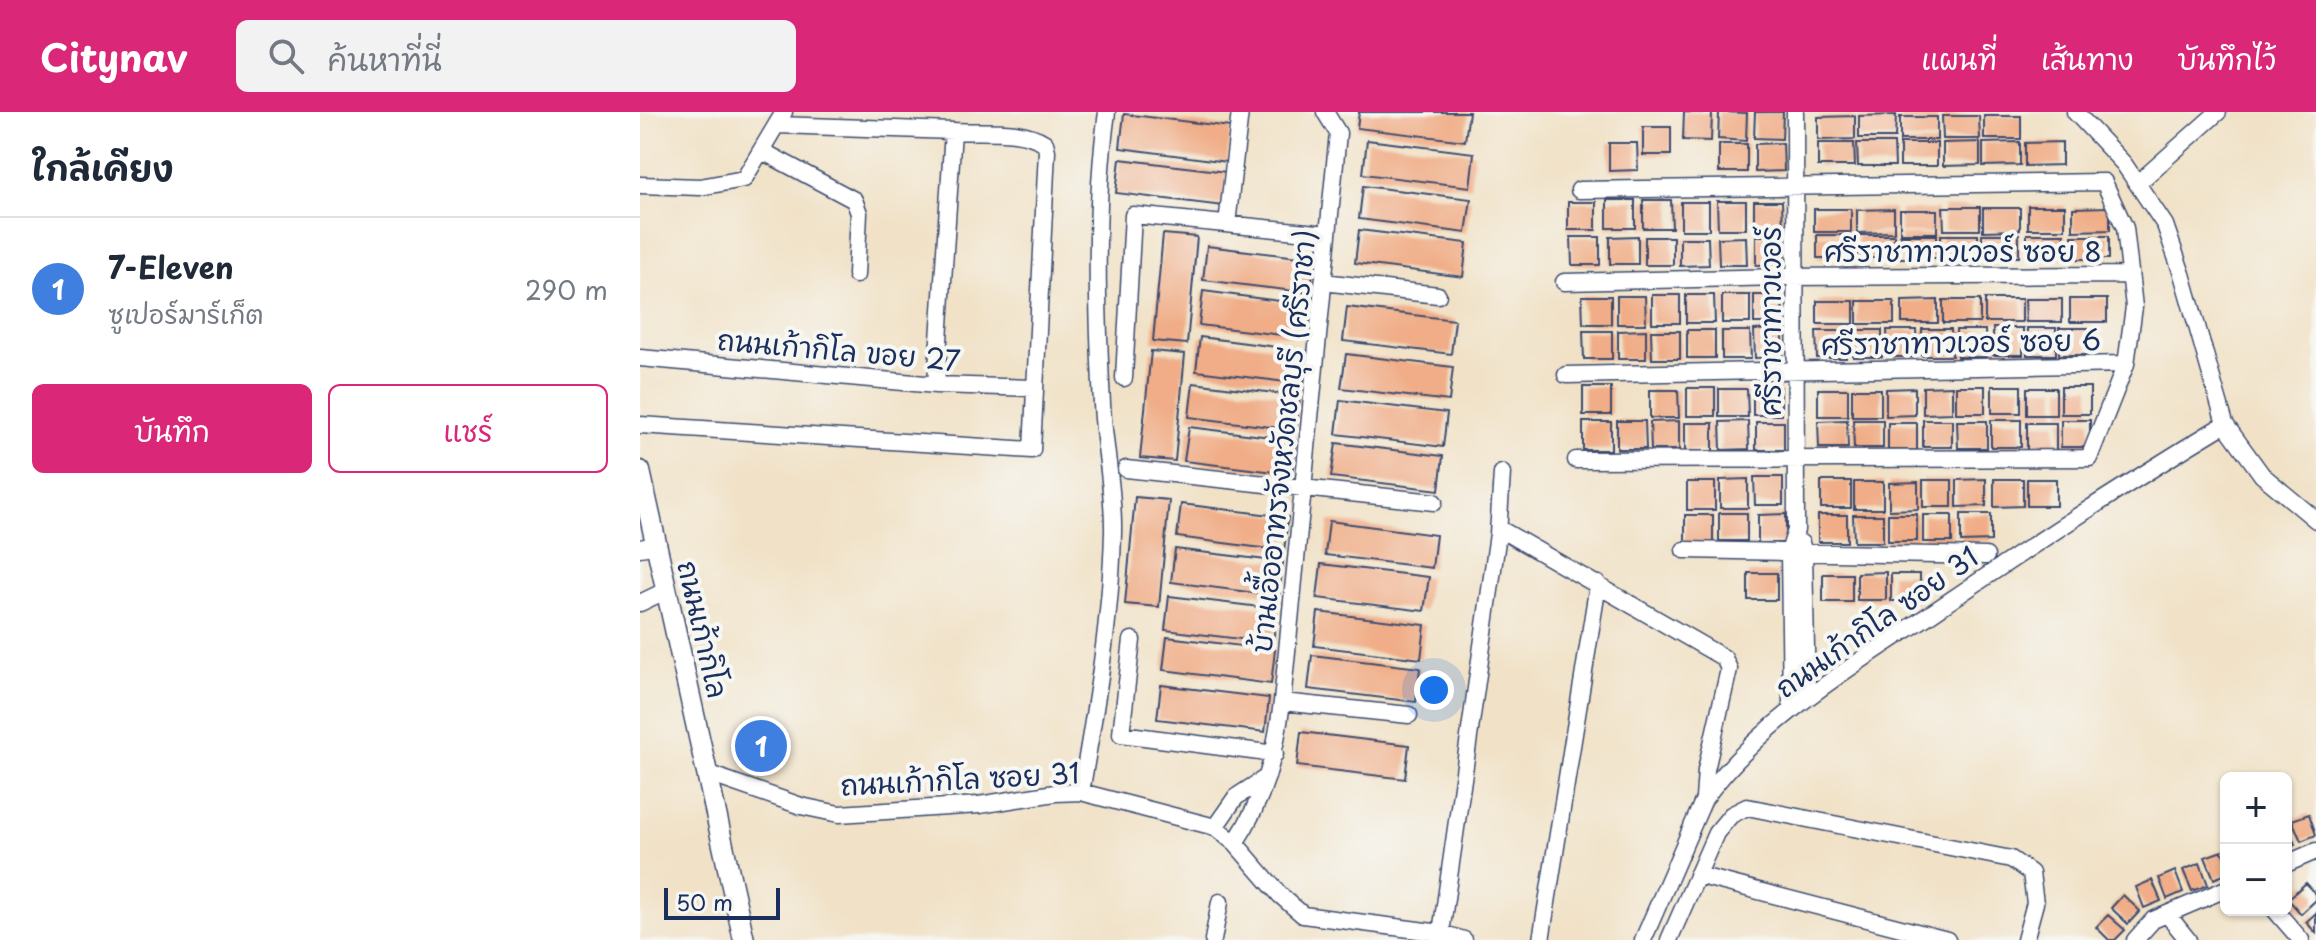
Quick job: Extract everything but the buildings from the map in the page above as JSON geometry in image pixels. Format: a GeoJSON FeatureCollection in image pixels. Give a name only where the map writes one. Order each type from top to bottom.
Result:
{"type":"FeatureCollection","features":[{"type":"Feature","properties":{"kind":"main road","name":"ถนนเก้ากิโล"},"geometry":{"type":"LineString","coordinates":[[640,471],[648,546],[667,590],[744,940]]}},
{"type":"Feature","properties":{"kind":"street"},"geometry":{"type":"LineString","coordinates":[[1081,792],[1106,641],[1113,529],[1099,335],[1100,161],[1107,112]]}},
{"type":"Feature","properties":{"kind":"street"},"geometry":{"type":"LineString","coordinates":[[1227,224],[1240,112]]}},
{"type":"Feature","properties":{"kind":"street","name":"บ้านเอื้ออาทรจังหวัดชลบุรี (ศรีราชา)"},"geometry":{"type":"LineString","coordinates":[[1235,843],[1254,815],[1275,754],[1282,702],[1338,133],[1325,112]]}},
{"type":"Feature","properties":{"kind":"street","name":"ศรีราชาทาวเวอร์"},"geometry":{"type":"LineString","coordinates":[[1795,112],[1796,530],[1807,697]]}},
{"type":"Feature","properties":{"kind":"street"},"geometry":{"type":"LineString","coordinates":[[2075,112],[2124,164],[2165,225],[2225,424],[2262,475],[2316,520]]}},
{"type":"Feature","properties":{"kind":"street"},"geometry":{"type":"LineString","coordinates":[[2138,183],[2218,112]]}},
{"type":"Feature","properties":{"kind":"street"},"geometry":{"type":"LineString","coordinates":[[640,185],[700,187],[744,179],[781,119],[1021,134],[1045,143],[1047,151],[1032,450],[640,425]]}},
{"type":"Feature","properties":{"kind":"street"},"geometry":{"type":"LineString","coordinates":[[936,385],[953,131]]}},
{"type":"Feature","properties":{"kind":"street"},"geometry":{"type":"LineString","coordinates":[[762,151],[854,200],[859,213],[856,275]]}},
{"type":"Feature","properties":{"kind":"street"},"geometry":{"type":"LineString","coordinates":[[1576,460],[2089,458],[2126,364],[2134,307],[2125,228],[2104,182],[1579,190]]}},
{"type":"Feature","properties":{"kind":"street"},"geometry":{"type":"LineString","coordinates":[[1124,378],[1133,215],[1328,234]]}},
{"type":"Feature","properties":{"kind":"street","name":"ศรีราชาทาวเวอร์ ซอย 8"},"geometry":{"type":"LineString","coordinates":[[1564,282],[2130,275]]}},
{"type":"Feature","properties":{"kind":"street"},"geometry":{"type":"LineString","coordinates":[[1323,282],[1438,295]]}},
{"type":"Feature","properties":{"kind":"street","name":"ถนนเก้ากิโล ขอย 27"},"geometry":{"type":"LineString","coordinates":[[640,358],[936,385],[1033,388]]}},
{"type":"Feature","properties":{"kind":"street","name":"ศรีราชาทาวเวอร์ ซอย 6"},"geometry":{"type":"LineString","coordinates":[[1566,375],[2126,364]]}},
{"type":"Feature","properties":{"kind":"street","name":"ถนนเก้ากิโล ซอย 31"},"geometry":{"type":"LineString","coordinates":[[1643,940],[1704,799],[1720,778],[1791,708],[2100,500],[2225,424]]}},
{"type":"Feature","properties":{"kind":"street"},"geometry":{"type":"LineString","coordinates":[[1126,469],[1434,502]]}},
{"type":"Feature","properties":{"kind":"street"},"geometry":{"type":"LineString","coordinates":[[1439,936],[1498,534],[1502,473]]}},
{"type":"Feature","properties":{"kind":"street"},"geometry":{"type":"LineString","coordinates":[[1498,534],[1505,532],[1724,658],[1729,669],[1706,770],[1704,799]]}},
{"type":"Feature","properties":{"kind":"street"},"geometry":{"type":"LineString","coordinates":[[1684,550],[1986,556]]}},
{"type":"Feature","properties":{"kind":"street","name":"ศรีราชาทาวเวอร์"},"geometry":{"type":"LineString","coordinates":[[1791,708],[1797,552]]}},
{"type":"Feature","properties":{"kind":"street"},"geometry":{"type":"LineString","coordinates":[[1541,940],[1598,584]]}},
{"type":"Feature","properties":{"kind":"street"},"geometry":{"type":"LineString","coordinates":[[640,603],[667,590]]}},
{"type":"Feature","properties":{"kind":"street"},"geometry":{"type":"LineString","coordinates":[[1132,640],[1121,734],[1275,754]]}},
{"type":"Feature","properties":{"kind":"street"},"geometry":{"type":"LineString","coordinates":[[1282,702],[1409,715]]}},
{"type":"Feature","properties":{"kind":"street","name":"ถนนเก้ากิโล ซอย 31"},"geometry":{"type":"LineString","coordinates":[[709,774],[801,806],[839,814],[979,805],[1081,792],[1215,827],[1235,843],[1280,895],[1303,915],[1464,940]]}},
{"type":"Feature","properties":{"kind":"street"},"geometry":{"type":"LineString","coordinates":[[1215,827],[1236,797],[1267,777]]}},
{"type":"Feature","properties":{"kind":"street"},"geometry":{"type":"LineString","coordinates":[[1669,940],[1716,833],[1731,815],[1747,807],[2011,859],[2031,873],[2035,903],[2025,940]]}},
{"type":"Feature","properties":{"kind":"street"},"geometry":{"type":"LineString","coordinates":[[2292,861],[2316,851]]}},
{"type":"Feature","properties":{"kind":"street"},"geometry":{"type":"LineString","coordinates":[[1697,875],[1947,940]]}},
{"type":"Feature","properties":{"kind":"street"},"geometry":{"type":"LineString","coordinates":[[2135,940],[2153,920],[2220,892]]}},
{"type":"Feature","properties":{"kind":"street"},"geometry":{"type":"LineString","coordinates":[[1213,940],[1220,902]]}},
{"type":"Feature","properties":{"kind":"street"},"geometry":{"type":"LineString","coordinates":[[2167,914],[2188,940]]}},
{"type":"Feature","properties":{"kind":"street"},"geometry":{"type":"LineString","coordinates":[[2280,916],[2301,940]]}},
{"type":"Feature","properties":{"kind":"place","name":"7-Eleven"},"geometry":{"type":"Point","coordinates":[761,746]}}]}
